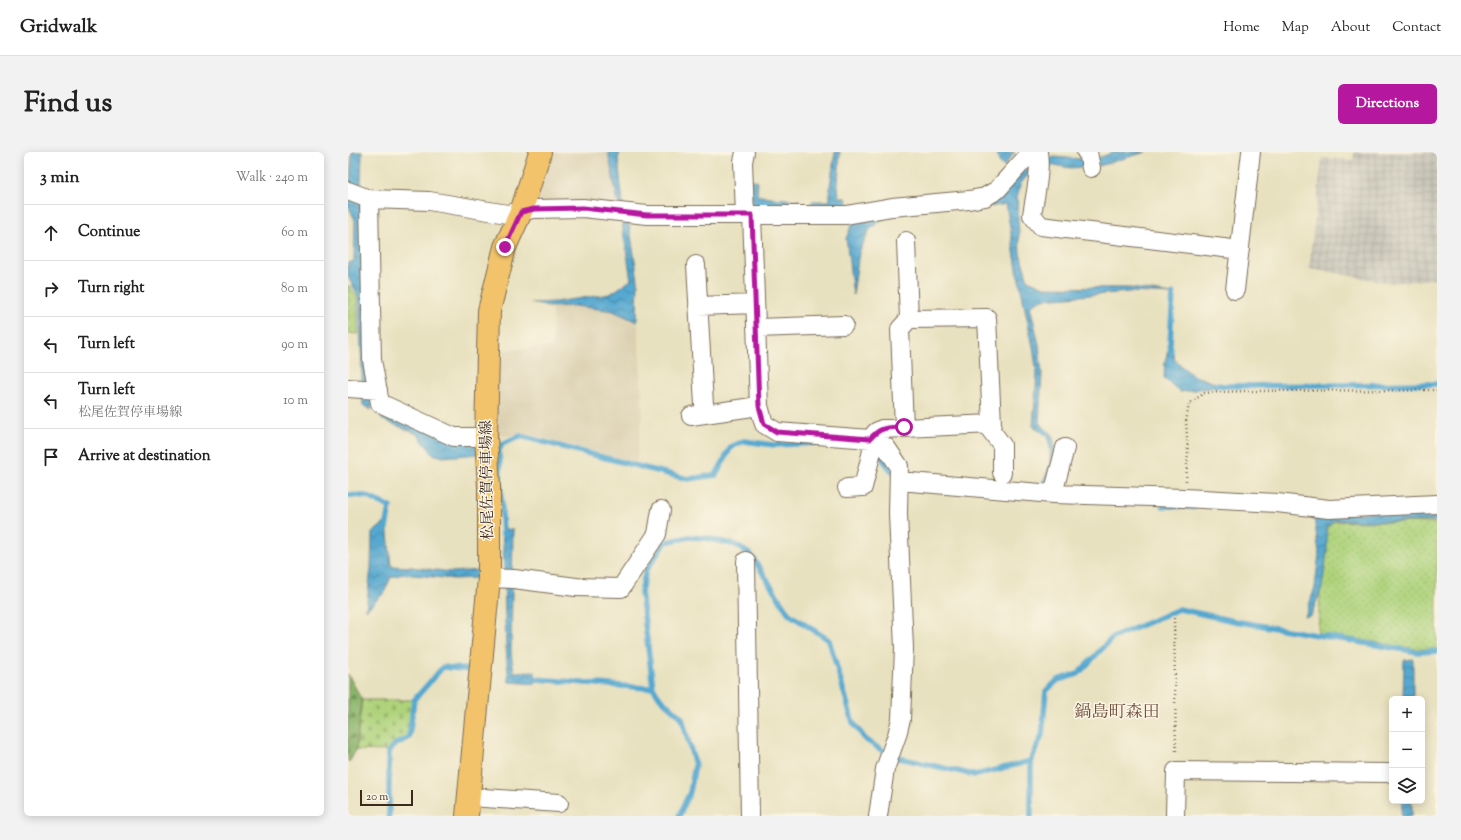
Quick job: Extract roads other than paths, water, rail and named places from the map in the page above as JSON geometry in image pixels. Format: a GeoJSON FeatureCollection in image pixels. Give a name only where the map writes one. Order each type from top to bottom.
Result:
{"type":"FeatureCollection","features":[{"type":"Feature","properties":{"kind":"main road","name":"松尾佐賀停車場線"},"geometry":{"type":"LineString","coordinates":[[468,806],[499,575],[487,443],[489,311],[505,247],[521,212],[540,152]]}},
{"type":"Feature","properties":{"kind":"street"},"geometry":{"type":"LineString","coordinates":[[745,152],[742,162],[755,304],[759,406],[764,424],[777,432],[886,447],[899,474],[898,514],[904,648],[901,719],[885,769],[878,816]]}},
{"type":"Feature","properties":{"kind":"street"},"geometry":{"type":"LineString","coordinates":[[1235,290],[1251,152]]}},
{"type":"Feature","properties":{"kind":"street"},"geometry":{"type":"LineString","coordinates":[[487,443],[454,437],[380,403],[365,389],[372,360],[358,195],[429,200],[507,214],[534,209],[583,208],[647,215],[851,214],[892,207],[969,200],[985,197],[997,190],[1031,161]]}},
{"type":"Feature","properties":{"kind":"street"},"geometry":{"type":"LineString","coordinates":[[1031,161],[1032,215],[1041,226],[1240,250]]}},
{"type":"Feature","properties":{"kind":"street"},"geometry":{"type":"LineString","coordinates":[[906,241],[909,320]]}},
{"type":"Feature","properties":{"kind":"street"},"geometry":{"type":"LineString","coordinates":[[696,265],[698,306],[698,410],[759,406]]}},
{"type":"Feature","properties":{"kind":"street"},"geometry":{"type":"LineString","coordinates":[[698,306],[755,304]]}},
{"type":"Feature","properties":{"kind":"street"},"geometry":{"type":"LineString","coordinates":[[847,488],[863,487],[871,445],[876,432],[882,428],[992,424],[988,318],[909,320],[900,328],[904,427]]}},
{"type":"Feature","properties":{"kind":"street"},"geometry":{"type":"LineString","coordinates":[[756,328],[844,325]]}},
{"type":"Feature","properties":{"kind":"street"},"geometry":{"type":"LineString","coordinates":[[986,424],[1002,445],[1002,473]]}},
{"type":"Feature","properties":{"kind":"street"},"geometry":{"type":"LineString","coordinates":[[1046,494],[1065,448]]}},
{"type":"Feature","properties":{"kind":"street"},"geometry":{"type":"LineString","coordinates":[[899,474],[1046,494],[1184,498],[1277,503],[1329,509],[1437,504]]}},
{"type":"Feature","properties":{"kind":"street"},"geometry":{"type":"LineString","coordinates":[[499,575],[576,587],[621,588],[657,534],[661,510]]}},
{"type":"Feature","properties":{"kind":"street"},"geometry":{"type":"LineString","coordinates":[[746,561],[750,816]]}},
{"type":"Feature","properties":{"kind":"street"},"geometry":{"type":"LineString","coordinates":[[1175,816],[1176,771],[1389,773]]}},
{"type":"Feature","properties":{"kind":"street"},"geometry":{"type":"LineString","coordinates":[[468,806],[559,803]]}},
{"type":"Feature","properties":{"kind":"water"},"geometry":{"type":"Polygon","coordinates":[[[352,152],[362,152],[361,185],[350,183],[352,152]]]}},
{"type":"Feature","properties":{"kind":"water"},"geometry":{"type":"Polygon","coordinates":[[[608,152],[620,152],[618,159],[623,205],[618,203],[608,152]]]}},
{"type":"Feature","properties":{"kind":"water"},"geometry":{"type":"Polygon","coordinates":[[[835,152],[840,152],[838,185],[839,197],[846,198],[849,207],[840,205],[810,207],[812,201],[830,201],[830,186],[835,152]]]}},
{"type":"Feature","properties":{"kind":"water"},"geometry":{"type":"Polygon","coordinates":[[[997,152],[1015,152],[1004,166],[999,162],[997,152]]]}},
{"type":"Feature","properties":{"kind":"water"},"geometry":{"type":"Polygon","coordinates":[[[1116,152],[1146,152],[1099,166],[1097,158],[1116,152]]]}},
{"type":"Feature","properties":{"kind":"water"},"geometry":{"type":"Polygon","coordinates":[[[1053,157],[1083,159],[1084,167],[1071,168],[1053,165],[1029,174],[1021,183],[1017,198],[1020,253],[1028,280],[1044,287],[1131,288],[1173,294],[1129,292],[1043,299],[1030,305],[1039,345],[1042,374],[1039,423],[1051,434],[1054,439],[1055,446],[1054,460],[1046,487],[1040,484],[1046,474],[1050,461],[1050,447],[1046,436],[1033,426],[1037,374],[1006,204],[991,207],[990,203],[1028,166],[1053,157]]]}},
{"type":"Feature","properties":{"kind":"water"},"geometry":{"type":"Polygon","coordinates":[[[751,179],[758,182],[757,195],[771,198],[799,200],[799,207],[760,208],[752,206],[751,179]]]}},
{"type":"Feature","properties":{"kind":"water"},"geometry":{"type":"Polygon","coordinates":[[[348,198],[363,204],[373,401],[371,410],[363,405],[359,297],[348,277],[348,263],[354,261],[355,220],[348,205],[348,198]]]}},
{"type":"Feature","properties":{"kind":"water"},"geometry":{"type":"Polygon","coordinates":[[[883,219],[870,229],[859,253],[853,295],[846,238],[853,222],[883,219]]]}},
{"type":"Feature","properties":{"kind":"water"},"geometry":{"type":"Polygon","coordinates":[[[622,223],[629,223],[638,280],[637,322],[613,311],[575,306],[548,307],[531,303],[555,302],[610,294],[631,280],[622,223]]]}},
{"type":"Feature","properties":{"kind":"water"},"geometry":{"type":"Polygon","coordinates":[[[1170,344],[1175,360],[1192,375],[1224,386],[1180,392],[1164,378],[1165,361],[1170,344]]]}},
{"type":"Feature","properties":{"kind":"water"},"geometry":{"type":"Polygon","coordinates":[[[387,410],[481,440],[479,454],[443,457],[433,454],[417,434],[381,419],[387,410]]]}},
{"type":"Feature","properties":{"kind":"water"},"geometry":{"type":"Polygon","coordinates":[[[1437,510],[1437,521],[1397,522],[1335,520],[1327,527],[1327,552],[1322,588],[1311,615],[1305,617],[1315,587],[1319,553],[1314,517],[1320,514],[1437,510]]]}},
{"type":"Feature","properties":{"kind":"water"},"geometry":{"type":"Polygon","coordinates":[[[387,521],[391,566],[452,572],[480,570],[479,578],[454,579],[403,574],[391,577],[384,593],[366,610],[371,568],[372,533],[387,521]]]}},
{"type":"Feature","properties":{"kind":"water"},"geometry":{"type":"Polygon","coordinates":[[[502,529],[513,530],[511,653],[514,672],[534,671],[537,679],[535,684],[509,682],[506,644],[502,529]]]}},
{"type":"Feature","properties":{"kind":"water"},"geometry":{"type":"Polygon","coordinates":[[[1413,659],[1413,696],[1403,696],[1404,660],[1413,659]]]}},
{"type":"Feature","properties":{"kind":"water"},"geometry":{"type":"Polygon","coordinates":[[[1402,804],[1412,804],[1412,816],[1401,816],[1402,804]]]}},
{"type":"Feature","properties":{"kind":"waterway"},"geometry":{"type":"LineString","coordinates":[[1171,351],[1170,344],[1173,294]]}},
{"type":"Feature","properties":{"kind":"waterway"},"geometry":{"type":"LineString","coordinates":[[1217,385],[1437,384]]}},
{"type":"Feature","properties":{"kind":"waterway"},"geometry":{"type":"LineString","coordinates":[[496,444],[502,444],[520,436],[688,479],[716,475],[731,447],[744,441],[774,445],[817,443]]}},
{"type":"Feature","properties":{"kind":"waterway"},"geometry":{"type":"LineString","coordinates":[[502,444],[499,451],[503,534]]}},
{"type":"Feature","properties":{"kind":"waterway"},"geometry":{"type":"LineString","coordinates":[[876,451],[892,471]]}},
{"type":"Feature","properties":{"kind":"waterway"},"geometry":{"type":"LineString","coordinates":[[348,495],[366,496],[390,507],[386,528]]}},
{"type":"Feature","properties":{"kind":"waterway"},"geometry":{"type":"LineString","coordinates":[[1163,506],[1194,507]]}},
{"type":"Feature","properties":{"kind":"waterway"},"geometry":{"type":"LineString","coordinates":[[679,816],[690,792],[695,765],[682,718],[660,698],[653,687],[641,592],[646,570],[666,542],[689,537],[706,538],[736,545],[751,555],[789,614],[829,640],[853,723],[866,740],[885,752]]}},
{"type":"Feature","properties":{"kind":"waterway"},"geometry":{"type":"LineString","coordinates":[[1031,816],[1031,761],[1042,735],[1046,691],[1058,680],[1078,674],[1112,638],[1179,609],[1234,621],[1418,652],[1437,651]]}},
{"type":"Feature","properties":{"kind":"waterway"},"geometry":{"type":"LineString","coordinates":[[389,816],[389,751],[396,744],[409,737],[414,700],[443,667],[472,670]]}},
{"type":"Feature","properties":{"kind":"waterway"},"geometry":{"type":"LineString","coordinates":[[537,679],[646,688],[653,687]]}},
{"type":"Feature","properties":{"kind":"waterway"},"geometry":{"type":"LineString","coordinates":[[895,757],[975,775],[1031,761]]}},
{"type":"Feature","properties":{"kind":"district","name":"鍋島町森田"},"geometry":{"type":"Point","coordinates":[1117,713]}}]}
